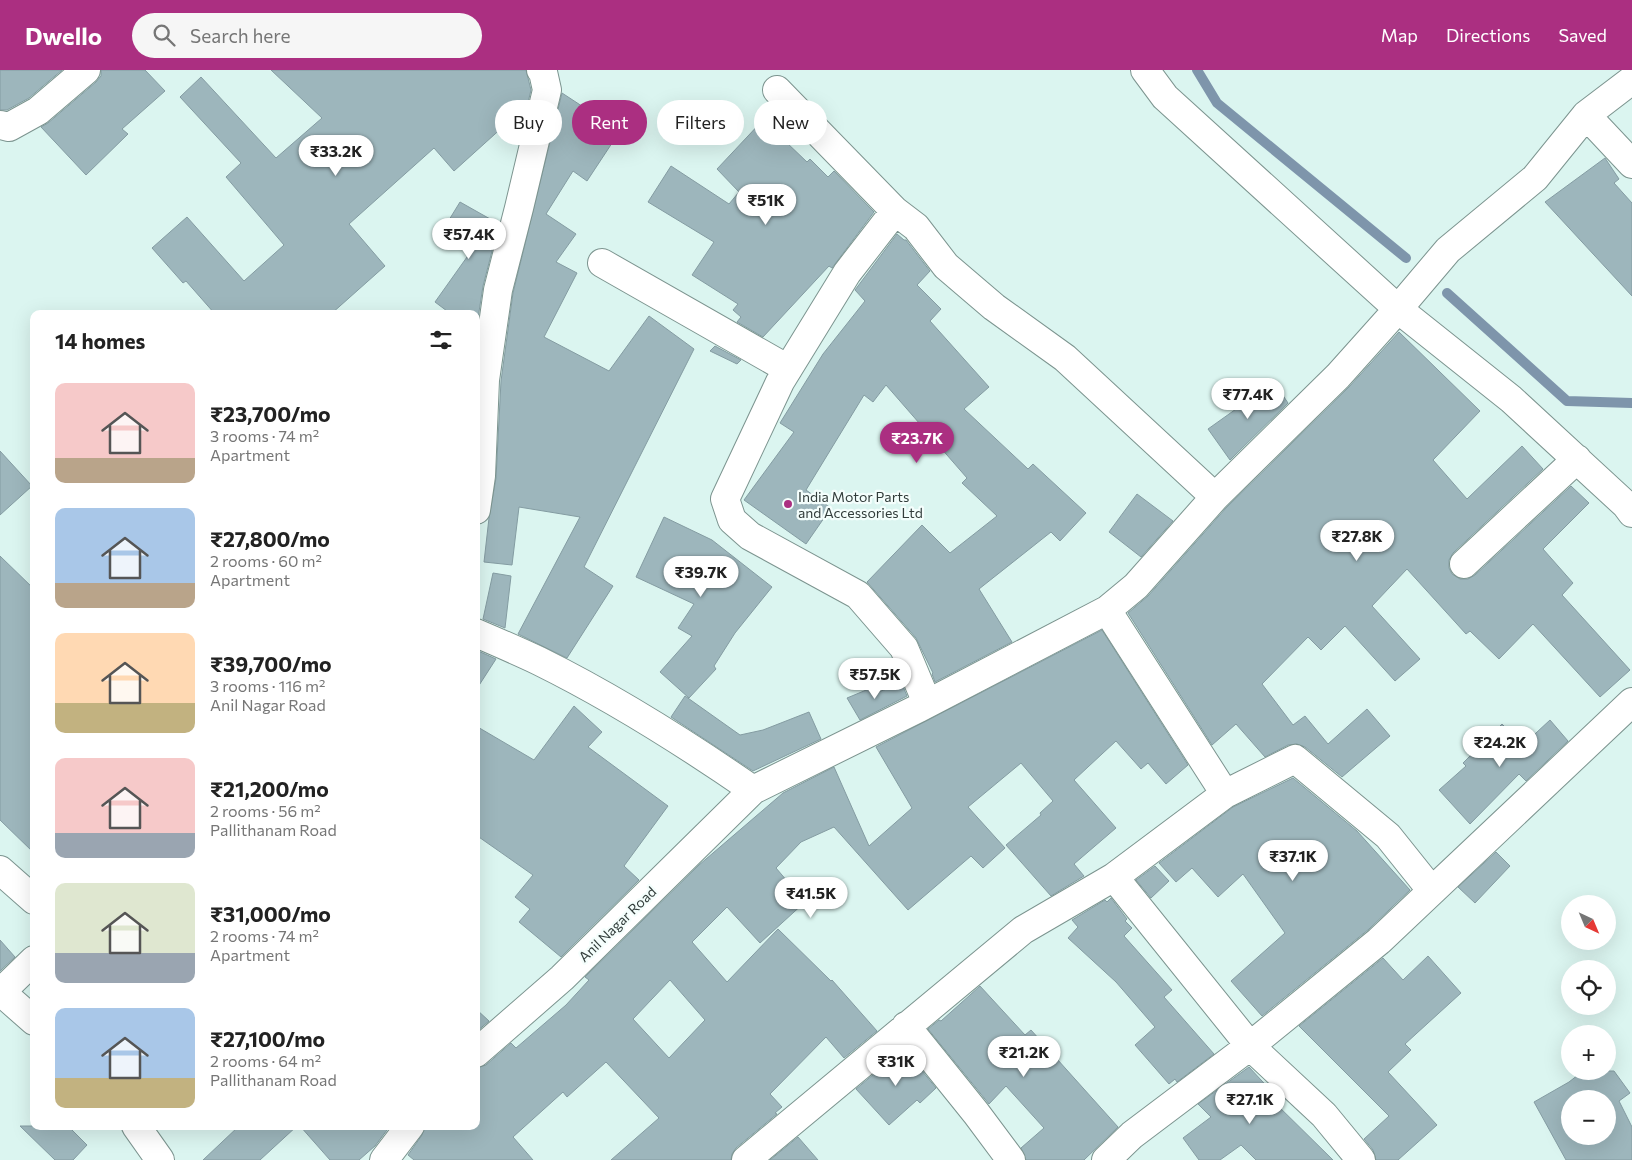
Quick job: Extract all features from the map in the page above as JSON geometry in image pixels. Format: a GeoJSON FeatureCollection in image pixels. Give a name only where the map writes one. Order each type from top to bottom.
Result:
{"type":"FeatureCollection","features":[{"type":"Feature","properties":{"kind":"street"},"geometry":{"type":"LineString","coordinates":[[0,125],[9,127],[38,111],[86,70]]}},
{"type":"Feature","properties":{"kind":"street"},"geometry":{"type":"LineString","coordinates":[[480,483],[485,380],[498,290],[520,208],[547,90],[541,70]]}},
{"type":"Feature","properties":{"kind":"street"},"geometry":{"type":"LineString","coordinates":[[1145,70],[1165,97],[1398,310],[1512,399],[1626,505],[1632,513]]}},
{"type":"Feature","properties":{"kind":"street","name":"Anil Nagar Road"},"geometry":{"type":"LineString","coordinates":[[480,1050],[562,978],[753,790],[927,704],[1107,610],[1136,586],[1215,497],[1338,376],[1398,310],[1448,250],[1535,178],[1586,115],[1632,80]]}},
{"type":"Feature","properties":{"kind":"street"},"geometry":{"type":"LineString","coordinates":[[778,90],[895,211],[916,227],[946,266],[994,306],[1065,358],[1215,497]]}},
{"type":"Feature","properties":{"kind":"street"},"geometry":{"type":"LineString","coordinates":[[1586,115],[1632,164]]}},
{"type":"Feature","properties":{"kind":"street"},"geometry":{"type":"LineString","coordinates":[[895,211],[847,273],[780,382],[725,499],[732,520],[750,536],[858,595],[904,648],[927,704]]}},
{"type":"Feature","properties":{"kind":"street"},"geometry":{"type":"LineString","coordinates":[[602,263],[788,369]]}},
{"type":"Feature","properties":{"kind":"street"},"geometry":{"type":"LineString","coordinates":[[1464,564],[1577,459]]}},
{"type":"Feature","properties":{"kind":"street"},"geometry":{"type":"LineString","coordinates":[[1107,610],[1225,794]]}},
{"type":"Feature","properties":{"kind":"street"},"geometry":{"type":"LineString","coordinates":[[480,635],[539,661],[595,691],[697,752],[753,790]]}},
{"type":"Feature","properties":{"kind":"street"},"geometry":{"type":"LineString","coordinates":[[1106,1160],[1132,1135],[1250,1046],[1379,941],[1632,702]]}},
{"type":"Feature","properties":{"kind":"street"},"geometry":{"type":"LineString","coordinates":[[746,1160],[1023,930],[1114,877],[1225,794],[1295,759],[1388,836],[1432,891]]}},
{"type":"Feature","properties":{"kind":"street"},"geometry":{"type":"LineString","coordinates":[[0,870],[30,896]]}},
{"type":"Feature","properties":{"kind":"street"},"geometry":{"type":"LineString","coordinates":[[1114,877],[1250,1046],[1324,1114],[1361,1160]]}},
{"type":"Feature","properties":{"kind":"street"},"geometry":{"type":"LineString","coordinates":[[30,964],[0,992],[30,1018]]}},
{"type":"Feature","properties":{"kind":"street"},"geometry":{"type":"LineString","coordinates":[[906,1026],[1012,1160]]}},
{"type":"Feature","properties":{"kind":"street"},"geometry":{"type":"LineString","coordinates":[[139,1130],[160,1160]]}},
{"type":"Feature","properties":{"kind":"street"},"geometry":{"type":"LineString","coordinates":[[384,1160],[407,1130]]}},
{"type":"Feature","properties":{"kind":"building"},"geometry":{"type":"Polygon","coordinates":[[[0,70],[62,70],[29,98],[7,110],[0,110],[0,70]]]}},
{"type":"Feature","properties":{"kind":"building"},"geometry":{"type":"Polygon","coordinates":[[[101,70],[145,70],[165,91],[122,129],[128,134],[86,175],[41,127],[96,82],[101,76],[101,70]]]}},
{"type":"Feature","properties":{"kind":"building"},"geometry":{"type":"Polygon","coordinates":[[[271,70],[526,70],[531,90],[529,100],[495,100],[495,134],[454,171],[434,148],[349,224],[385,266],[336,310],[211,310],[186,281],[183,283],[152,248],[187,217],[244,281],[284,245],[226,177],[241,163],[180,97],[201,77],[276,158],[322,118],[271,70]]]}},
{"type":"Feature","properties":{"kind":"building"},"geometry":{"type":"Polygon","coordinates":[[[562,93],[573,100],[572,145],[611,145],[587,181],[573,171],[546,214],[576,234],[556,262],[577,273],[544,337],[609,371],[649,316],[694,349],[584,567],[613,586],[567,658],[518,634],[580,517],[519,507],[512,565],[484,562],[496,478],[501,381],[513,293],[549,145],[562,145],[562,100],[560,100],[562,93]]]}},
{"type":"Feature","properties":{"kind":"building"},"geometry":{"type":"Polygon","coordinates":[[[754,130],[754,145],[789,145],[807,162],[810,159],[828,177],[834,171],[874,212],[832,268],[829,266],[763,337],[737,322],[741,317],[733,310],[738,304],[692,275],[714,242],[648,202],[671,166],[729,204],[739,192],[717,169],[740,145],[744,145],[744,140],[754,130]]]}},
{"type":"Feature","properties":{"kind":"building"},"geometry":{"type":"Polygon","coordinates":[[[1605,158],[1619,179],[1614,183],[1632,203],[1632,296],[1545,202],[1605,158]]]}},
{"type":"Feature","properties":{"kind":"building"},"geometry":{"type":"Polygon","coordinates":[[[460,202],[499,224],[483,286],[479,310],[446,310],[435,302],[472,250],[441,233],[460,202]]]}},
{"type":"Feature","properties":{"kind":"building"},"geometry":{"type":"Polygon","coordinates":[[[897,234],[906,240],[930,271],[917,285],[941,309],[930,321],[989,387],[964,409],[1028,469],[1033,464],[1086,513],[1060,541],[1051,532],[979,589],[1012,642],[935,682],[933,673],[916,638],[867,582],[922,525],[950,553],[997,516],[962,483],[967,478],[886,385],[873,402],[864,395],[806,490],[831,508],[806,544],[744,500],[794,432],[780,423],[823,354],[865,301],[855,290],[897,234]]]}},
{"type":"Feature","properties":{"kind":"building"},"geometry":{"type":"Polygon","coordinates":[[[1399,332],[1480,411],[1433,460],[1467,499],[1522,446],[1543,469],[1453,553],[1449,560],[1449,568],[1452,574],[1460,579],[1468,579],[1475,575],[1571,486],[1589,503],[1543,549],[1573,583],[1562,595],[1630,670],[1600,697],[1533,624],[1499,659],[1470,631],[1466,634],[1407,569],[1372,606],[1420,659],[1395,681],[1345,626],[1321,650],[1308,637],[1262,684],[1293,725],[1305,716],[1328,744],[1367,709],[1390,736],[1342,777],[1305,747],[1297,744],[1288,745],[1265,757],[1236,724],[1212,745],[1128,613],[1148,596],[1226,508],[1349,387],[1399,332]]]}},
{"type":"Feature","properties":{"kind":"building"},"geometry":{"type":"Polygon","coordinates":[[[715,346],[741,360],[737,364],[710,351],[715,346]]]}},
{"type":"Feature","properties":{"kind":"building"},"geometry":{"type":"Polygon","coordinates":[[[1274,382],[1288,403],[1230,460],[1208,429],[1274,382]]]}},
{"type":"Feature","properties":{"kind":"building"},"geometry":{"type":"Polygon","coordinates":[[[0,451],[30,484],[30,488],[0,515],[0,451]]]}},
{"type":"Feature","properties":{"kind":"building"},"geometry":{"type":"Polygon","coordinates":[[[1137,494],[1173,521],[1141,557],[1109,532],[1137,494]]]}},
{"type":"Feature","properties":{"kind":"building"},"geometry":{"type":"Polygon","coordinates":[[[664,517],[712,540],[772,587],[735,633],[714,666],[716,669],[689,698],[660,672],[692,636],[678,628],[694,604],[636,577],[664,517]]]}},
{"type":"Feature","properties":{"kind":"building"},"geometry":{"type":"Polygon","coordinates":[[[0,556],[30,585],[30,849],[0,820],[0,556]]]}},
{"type":"Feature","properties":{"kind":"building"},"geometry":{"type":"Polygon","coordinates":[[[493,573],[511,576],[505,628],[483,619],[493,573]]]}},
{"type":"Feature","properties":{"kind":"building"},"geometry":{"type":"Polygon","coordinates":[[[1102,630],[1188,765],[1166,784],[1148,763],[1141,769],[1116,741],[1074,780],[1116,828],[1074,864],[1084,876],[1051,896],[1006,845],[1041,815],[1040,813],[1053,801],[1021,763],[968,807],[1005,848],[983,868],[971,856],[908,910],[834,827],[801,842],[776,868],[805,902],[760,943],[727,907],[692,942],[727,982],[778,929],[832,980],[877,1031],[844,1058],[826,1037],[770,1094],[782,1107],[775,1113],[777,1114],[736,1148],[731,1160],[611,1160],[659,1118],[606,1062],[567,1097],[563,1092],[513,1137],[533,1160],[414,1160],[408,1155],[424,1130],[480,1130],[480,1067],[486,1065],[511,1043],[516,1048],[566,1005],[589,980],[585,977],[699,865],[783,793],[834,767],[869,846],[912,808],[876,747],[1102,630]],[[670,980],[633,1019],[669,1058],[705,1020],[670,980]]]}},
{"type":"Feature","properties":{"kind":"building"},"geometry":{"type":"Polygon","coordinates":[[[480,652],[496,659],[480,684],[480,652]]]}},
{"type":"Feature","properties":{"kind":"building"},"geometry":{"type":"Polygon","coordinates":[[[902,684],[907,696],[860,720],[847,698],[876,686],[878,692],[902,684]]]}},
{"type":"Feature","properties":{"kind":"building"},"geometry":{"type":"Polygon","coordinates":[[[685,696],[740,735],[763,730],[809,712],[821,739],[753,771],[671,717],[685,696]]]}},
{"type":"Feature","properties":{"kind":"building"},"geometry":{"type":"Polygon","coordinates":[[[574,706],[602,732],[588,747],[668,806],[624,866],[639,880],[561,957],[519,922],[530,909],[515,897],[533,875],[480,838],[480,728],[534,760],[574,706]]]}},
{"type":"Feature","properties":{"kind":"building"},"geometry":{"type":"Polygon","coordinates":[[[1550,720],[1568,741],[1526,781],[1519,774],[1470,824],[1439,790],[1466,766],[1463,763],[1502,724],[1523,745],[1550,720]]]}},
{"type":"Feature","properties":{"kind":"building"},"geometry":{"type":"Polygon","coordinates":[[[1293,778],[1357,831],[1410,890],[1369,929],[1262,1016],[1231,981],[1285,933],[1243,874],[1218,897],[1192,868],[1176,882],[1159,863],[1233,807],[1293,778]]]}},
{"type":"Feature","properties":{"kind":"building"},"geometry":{"type":"Polygon","coordinates":[[[1496,852],[1510,866],[1475,903],[1458,887],[1496,852]]]}},
{"type":"Feature","properties":{"kind":"building"},"geometry":{"type":"Polygon","coordinates":[[[1155,866],[1169,881],[1151,898],[1136,880],[1155,866]]]}},
{"type":"Feature","properties":{"kind":"building"},"geometry":{"type":"Polygon","coordinates":[[[1111,898],[1127,919],[1125,921],[1132,928],[1124,936],[1172,990],[1164,997],[1214,1054],[1177,1082],[1175,1079],[1169,1084],[1135,1045],[1155,1027],[1116,982],[1068,938],[1078,927],[1072,920],[1105,900],[1107,902],[1111,898]]]}},
{"type":"Feature","properties":{"kind":"building"},"geometry":{"type":"Polygon","coordinates":[[[0,940],[15,957],[0,971],[0,940]]]}},
{"type":"Feature","properties":{"kind":"building"},"geometry":{"type":"Polygon","coordinates":[[[1428,956],[1461,993],[1405,1044],[1411,1050],[1388,1072],[1437,1125],[1398,1160],[1376,1160],[1373,1150],[1364,1139],[1389,1116],[1299,1026],[1383,958],[1403,980],[1428,956]]]}},
{"type":"Feature","properties":{"kind":"building"},"geometry":{"type":"Polygon","coordinates":[[[980,986],[1025,1035],[1031,1030],[1118,1127],[1084,1160],[1026,1160],[1021,1148],[1044,1128],[1006,1086],[989,1104],[928,1029],[939,1020],[941,1021],[980,986]]]}},
{"type":"Feature","properties":{"kind":"building"},"geometry":{"type":"Polygon","coordinates":[[[480,1013],[489,1021],[480,1029],[480,1013]]]}},
{"type":"Feature","properties":{"kind":"building"},"geometry":{"type":"Polygon","coordinates":[[[904,1049],[936,1088],[920,1103],[917,1100],[889,1125],[856,1089],[904,1049]]]}},
{"type":"Feature","properties":{"kind":"building"},"geometry":{"type":"Polygon","coordinates":[[[1249,1067],[1274,1094],[1270,1098],[1333,1160],[1256,1160],[1241,1145],[1220,1160],[1199,1160],[1183,1138],[1211,1117],[1198,1104],[1249,1067]]]}},
{"type":"Feature","properties":{"kind":"building"},"geometry":{"type":"Polygon","coordinates":[[[1616,1074],[1630,1093],[1619,1101],[1632,1127],[1632,1160],[1566,1160],[1534,1102],[1572,1080],[1616,1080],[1616,1074]]]}},
{"type":"Feature","properties":{"kind":"building"},"geometry":{"type":"Polygon","coordinates":[[[20,1126],[30,1126],[30,1130],[72,1130],[87,1145],[73,1160],[55,1160],[20,1126]]]}},
{"type":"Feature","properties":{"kind":"building"},"geometry":{"type":"Polygon","coordinates":[[[235,1130],[293,1130],[260,1160],[203,1160],[235,1130]]]}},
{"type":"Feature","properties":{"kind":"building"},"geometry":{"type":"Polygon","coordinates":[[[304,1130],[387,1130],[375,1146],[359,1160],[330,1160],[304,1130]]]}},
{"type":"Feature","properties":{"kind":"building"},"geometry":{"type":"Polygon","coordinates":[[[798,1137],[818,1160],[770,1160],[798,1137]]]}},
{"type":"Feature","properties":{"kind":"waterway"},"geometry":{"type":"LineString","coordinates":[[1197,70],[1217,103],[1406,258]]}},
{"type":"Feature","properties":{"kind":"waterway"},"geometry":{"type":"LineString","coordinates":[[1447,293],[1567,401],[1632,403]]}},
{"type":"Feature","properties":{"kind":"place","name":"India Motor Parts and Accessories Ltd"},"geometry":{"type":"Point","coordinates":[788,504]}}]}
